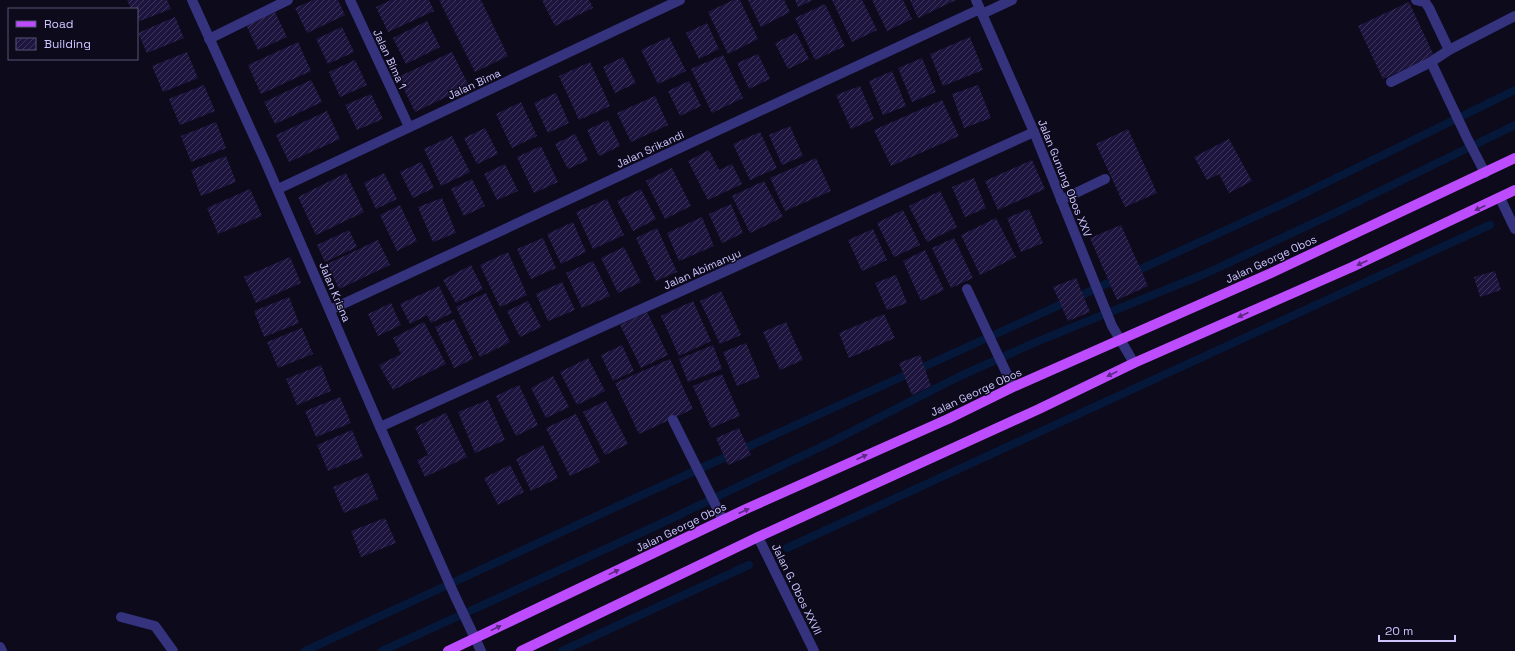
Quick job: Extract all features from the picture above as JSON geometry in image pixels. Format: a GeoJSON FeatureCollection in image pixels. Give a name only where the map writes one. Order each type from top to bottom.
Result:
{"type":"FeatureCollection","features":[{"type":"Feature","properties":{"kind":"main road","name":"Jalan George Obos"},"geometry":{"type":"LineString","coordinates":[[448,651],[723,520],[948,419],[1013,387],[1271,273],[1515,158]]}},
{"type":"Feature","properties":{"kind":"main road"},"geometry":{"type":"LineString","coordinates":[[521,651],[758,537],[1134,364],[1345,271],[1515,190]]}},
{"type":"Feature","properties":{"kind":"street","name":"Jalan Krisna"},"geometry":{"type":"LineString","coordinates":[[192,0],[278,189],[380,427],[481,651]]}},
{"type":"Feature","properties":{"kind":"street"},"geometry":{"type":"LineString","coordinates":[[209,39],[288,0]]}},
{"type":"Feature","properties":{"kind":"street","name":"Jalan Bima 1"},"geometry":{"type":"LineString","coordinates":[[350,0],[409,127]]}},
{"type":"Feature","properties":{"kind":"street","name":"Jalan Bima"},"geometry":{"type":"LineString","coordinates":[[278,189],[680,0]]}},
{"type":"Feature","properties":{"kind":"street","name":"Jalan Srikandi"},"geometry":{"type":"LineString","coordinates":[[330,310],[979,8],[1012,0]]}},
{"type":"Feature","properties":{"kind":"street"},"geometry":{"type":"LineString","coordinates":[[1416,0],[1425,2],[1429,8],[1449,50]]}},
{"type":"Feature","properties":{"kind":"street","name":"Jalan Gunung Obos XXV"},"geometry":{"type":"LineString","coordinates":[[979,8],[1034,132],[1112,326],[1134,364]]}},
{"type":"Feature","properties":{"kind":"street"},"geometry":{"type":"LineString","coordinates":[[1391,82],[1515,16]]}},
{"type":"Feature","properties":{"kind":"street"},"geometry":{"type":"LineString","coordinates":[[1431,62],[1485,172]]}},
{"type":"Feature","properties":{"kind":"street","name":"Jalan Abimanyu"},"geometry":{"type":"LineString","coordinates":[[380,427],[1034,132]]}},
{"type":"Feature","properties":{"kind":"street"},"geometry":{"type":"LineString","coordinates":[[1061,200],[1105,179]]}},
{"type":"Feature","properties":{"kind":"street"},"geometry":{"type":"LineString","coordinates":[[1500,198],[1515,229]]}},
{"type":"Feature","properties":{"kind":"street"},"geometry":{"type":"LineString","coordinates":[[967,289],[1013,387]]}},
{"type":"Feature","properties":{"kind":"street"},"geometry":{"type":"LineString","coordinates":[[673,420],[723,520]]}},
{"type":"Feature","properties":{"kind":"street","name":"Jalan G. Obos XXVII"},"geometry":{"type":"LineString","coordinates":[[758,537],[814,651]]}},
{"type":"Feature","properties":{"kind":"street"},"geometry":{"type":"LineString","coordinates":[[121,617],[154,626],[173,651]]}},
{"type":"Feature","properties":{"kind":"street"},"geometry":{"type":"LineString","coordinates":[[0,647],[2,651]]}},
{"type":"Feature","properties":{"kind":"building"},"geometry":{"type":"Polygon","coordinates":[[[127,0],[167,0],[171,9],[138,22],[138,8],[131,8],[127,0]]]}},
{"type":"Feature","properties":{"kind":"building"},"geometry":{"type":"Polygon","coordinates":[[[313,0],[338,0],[345,15],[307,33],[295,8],[313,0]]]}},
{"type":"Feature","properties":{"kind":"building"},"geometry":{"type":"Polygon","coordinates":[[[391,0],[429,0],[434,11],[388,32],[376,7],[391,0]]]}},
{"type":"Feature","properties":{"kind":"building"},"geometry":{"type":"Polygon","coordinates":[[[439,0],[481,0],[508,56],[475,72],[439,0]]]}},
{"type":"Feature","properties":{"kind":"building"},"geometry":{"type":"Polygon","coordinates":[[[542,0],[589,0],[593,8],[555,26],[542,0]]]}},
{"type":"Feature","properties":{"kind":"building"},"geometry":{"type":"Polygon","coordinates":[[[733,0],[740,0],[758,39],[728,54],[708,12],[733,0]]]}},
{"type":"Feature","properties":{"kind":"building"},"geometry":{"type":"Polygon","coordinates":[[[748,0],[784,0],[790,12],[761,27],[748,0]]]}},
{"type":"Feature","properties":{"kind":"building"},"geometry":{"type":"Polygon","coordinates":[[[795,0],[813,0],[798,7],[795,0]]]}},
{"type":"Feature","properties":{"kind":"building"},"geometry":{"type":"Polygon","coordinates":[[[832,0],[862,0],[877,30],[852,42],[832,0]]]}},
{"type":"Feature","properties":{"kind":"building"},"geometry":{"type":"Polygon","coordinates":[[[872,0],[903,0],[912,19],[887,31],[872,0]]]}},
{"type":"Feature","properties":{"kind":"building"},"geometry":{"type":"Polygon","coordinates":[[[910,0],[956,0],[918,18],[910,0]]]}},
{"type":"Feature","properties":{"kind":"building"},"geometry":{"type":"Polygon","coordinates":[[[1409,2],[1434,56],[1383,79],[1358,26],[1409,2]]]}},
{"type":"Feature","properties":{"kind":"building"},"geometry":{"type":"Polygon","coordinates":[[[825,4],[845,46],[815,60],[795,18],[825,4]]]}},
{"type":"Feature","properties":{"kind":"building"},"geometry":{"type":"Polygon","coordinates":[[[275,12],[287,37],[258,50],[246,25],[275,12]]]}},
{"type":"Feature","properties":{"kind":"building"},"geometry":{"type":"Polygon","coordinates":[[[175,17],[184,38],[147,53],[138,33],[175,17]]]}},
{"type":"Feature","properties":{"kind":"building"},"geometry":{"type":"Polygon","coordinates":[[[427,21],[440,47],[406,64],[393,38],[427,21]]]}},
{"type":"Feature","properties":{"kind":"building"},"geometry":{"type":"Polygon","coordinates":[[[707,23],[719,49],[699,59],[686,33],[707,23]]]}},
{"type":"Feature","properties":{"kind":"building"},"geometry":{"type":"Polygon","coordinates":[[[342,27],[354,52],[328,64],[316,39],[342,27]]]}},
{"type":"Feature","properties":{"kind":"building"},"geometry":{"type":"Polygon","coordinates":[[[796,33],[809,59],[788,69],[775,43],[796,33]]]}},
{"type":"Feature","properties":{"kind":"building"},"geometry":{"type":"Polygon","coordinates":[[[669,37],[686,71],[658,84],[641,50],[669,37]]]}},
{"type":"Feature","properties":{"kind":"building"},"geometry":{"type":"Polygon","coordinates":[[[970,37],[983,70],[943,86],[930,54],[970,37]]]}},
{"type":"Feature","properties":{"kind":"building"},"geometry":{"type":"Polygon","coordinates":[[[298,42],[311,71],[261,94],[248,65],[298,42]]]}},
{"type":"Feature","properties":{"kind":"building"},"geometry":{"type":"Polygon","coordinates":[[[187,52],[198,78],[163,92],[152,66],[187,52]]]}},
{"type":"Feature","properties":{"kind":"building"},"geometry":{"type":"Polygon","coordinates":[[[452,52],[469,86],[415,112],[398,77],[452,52]]]}},
{"type":"Feature","properties":{"kind":"building"},"geometry":{"type":"Polygon","coordinates":[[[758,54],[770,79],[749,89],[737,63],[758,54]]]}},
{"type":"Feature","properties":{"kind":"building"},"geometry":{"type":"Polygon","coordinates":[[[723,55],[743,98],[712,113],[691,69],[723,55]]]}},
{"type":"Feature","properties":{"kind":"building"},"geometry":{"type":"Polygon","coordinates":[[[623,57],[636,83],[615,93],[603,67],[623,57]]]}},
{"type":"Feature","properties":{"kind":"building"},"geometry":{"type":"Polygon","coordinates":[[[922,58],[936,92],[912,102],[898,68],[922,58]]]}},
{"type":"Feature","properties":{"kind":"building"},"geometry":{"type":"Polygon","coordinates":[[[355,60],[367,85],[340,97],[329,72],[355,60]]]}},
{"type":"Feature","properties":{"kind":"building"},"geometry":{"type":"Polygon","coordinates":[[[590,62],[610,106],[579,120],[559,76],[590,62]]]}},
{"type":"Feature","properties":{"kind":"building"},"geometry":{"type":"Polygon","coordinates":[[[892,71],[906,106],[883,115],[869,81],[892,71]]]}},
{"type":"Feature","properties":{"kind":"building"},"geometry":{"type":"Polygon","coordinates":[[[311,80],[322,102],[275,124],[264,102],[311,80]]]}},
{"type":"Feature","properties":{"kind":"building"},"geometry":{"type":"Polygon","coordinates":[[[689,81],[701,106],[680,116],[668,91],[689,81]]]}},
{"type":"Feature","properties":{"kind":"building"},"geometry":{"type":"Polygon","coordinates":[[[204,85],[215,111],[180,125],[169,99],[204,85]]]}},
{"type":"Feature","properties":{"kind":"building"},"geometry":{"type":"Polygon","coordinates":[[[978,85],[991,118],[964,128],[952,94],[978,85]]]}},
{"type":"Feature","properties":{"kind":"building"},"geometry":{"type":"Polygon","coordinates":[[[860,86],[874,119],[851,129],[836,95],[860,86]]]}},
{"type":"Feature","properties":{"kind":"building"},"geometry":{"type":"Polygon","coordinates":[[[556,93],[569,123],[548,133],[534,103],[556,93]]]}},
{"type":"Feature","properties":{"kind":"building"},"geometry":{"type":"Polygon","coordinates":[[[371,94],[383,119],[357,130],[345,105],[371,94]]]}},
{"type":"Feature","properties":{"kind":"building"},"geometry":{"type":"Polygon","coordinates":[[[655,96],[668,125],[631,142],[617,113],[655,96]]]}},
{"type":"Feature","properties":{"kind":"building"},"geometry":{"type":"Polygon","coordinates":[[[942,100],[959,136],[891,166],[874,130],[942,100]]]}},
{"type":"Feature","properties":{"kind":"building"},"geometry":{"type":"Polygon","coordinates":[[[521,102],[537,136],[512,148],[496,114],[521,102]]]}},
{"type":"Feature","properties":{"kind":"building"},"geometry":{"type":"Polygon","coordinates":[[[327,111],[340,139],[289,162],[276,135],[327,111]]]}},
{"type":"Feature","properties":{"kind":"building"},"geometry":{"type":"Polygon","coordinates":[[[608,120],[620,146],[599,156],[587,130],[608,120]]]}},
{"type":"Feature","properties":{"kind":"building"},"geometry":{"type":"Polygon","coordinates":[[[216,122],[226,148],[191,162],[181,136],[216,122]]]}},
{"type":"Feature","properties":{"kind":"building"},"geometry":{"type":"Polygon","coordinates":[[[790,126],[803,156],[782,165],[769,135],[790,126]]]}},
{"type":"Feature","properties":{"kind":"building"},"geometry":{"type":"Polygon","coordinates":[[[485,128],[498,154],[477,164],[464,138],[485,128]]]}},
{"type":"Feature","properties":{"kind":"building"},"geometry":{"type":"Polygon","coordinates":[[[1128,129],[1157,193],[1125,207],[1096,144],[1128,129]]]}},
{"type":"Feature","properties":{"kind":"building"},"geometry":{"type":"Polygon","coordinates":[[[760,132],[777,168],[750,180],[733,144],[760,132]]]}},
{"type":"Feature","properties":{"kind":"building"},"geometry":{"type":"Polygon","coordinates":[[[575,134],[588,160],[568,169],[555,144],[575,134]]]}},
{"type":"Feature","properties":{"kind":"building"},"geometry":{"type":"Polygon","coordinates":[[[452,136],[470,172],[441,186],[424,149],[452,136]]]}},
{"type":"Feature","properties":{"kind":"building"},"geometry":{"type":"Polygon","coordinates":[[[1229,139],[1252,181],[1229,193],[1219,174],[1207,180],[1194,157],[1229,139]]]}},
{"type":"Feature","properties":{"kind":"building"},"geometry":{"type":"Polygon","coordinates":[[[541,146],[558,182],[534,193],[517,157],[541,146]]]}},
{"type":"Feature","properties":{"kind":"building"},"geometry":{"type":"Polygon","coordinates":[[[709,150],[719,170],[732,164],[742,184],[708,200],[688,161],[709,150]]]}},
{"type":"Feature","properties":{"kind":"building"},"geometry":{"type":"Polygon","coordinates":[[[226,156],[236,182],[201,196],[191,170],[226,156]]]}},
{"type":"Feature","properties":{"kind":"building"},"geometry":{"type":"Polygon","coordinates":[[[816,158],[831,191],[785,211],[770,178],[816,158]]]}},
{"type":"Feature","properties":{"kind":"building"},"geometry":{"type":"Polygon","coordinates":[[[1032,160],[1045,189],[998,210],[985,181],[1032,160]]]}},
{"type":"Feature","properties":{"kind":"building"},"geometry":{"type":"Polygon","coordinates":[[[421,162],[434,188],[413,198],[400,172],[421,162]]]}},
{"type":"Feature","properties":{"kind":"building"},"geometry":{"type":"Polygon","coordinates":[[[505,164],[518,191],[497,200],[484,174],[505,164]]]}},
{"type":"Feature","properties":{"kind":"building"},"geometry":{"type":"Polygon","coordinates":[[[672,168],[691,206],[665,219],[646,181],[672,168]]]}},
{"type":"Feature","properties":{"kind":"building"},"geometry":{"type":"Polygon","coordinates":[[[346,173],[364,212],[316,235],[298,197],[346,173]]]}},
{"type":"Feature","properties":{"kind":"building"},"geometry":{"type":"Polygon","coordinates":[[[384,173],[397,199],[376,209],[364,183],[384,173]]]}},
{"type":"Feature","properties":{"kind":"building"},"geometry":{"type":"Polygon","coordinates":[[[974,178],[986,208],[965,217],[952,187],[974,178]]]}},
{"type":"Feature","properties":{"kind":"building"},"geometry":{"type":"Polygon","coordinates":[[[472,179],[485,206],[464,216],[451,189],[472,179]]]}},
{"type":"Feature","properties":{"kind":"building"},"geometry":{"type":"Polygon","coordinates":[[[764,181],[783,217],[750,233],[732,196],[764,181]]]}},
{"type":"Feature","properties":{"kind":"building"},"geometry":{"type":"Polygon","coordinates":[[[250,189],[262,216],[218,234],[207,208],[250,189]]]}},
{"type":"Feature","properties":{"kind":"building"},"geometry":{"type":"Polygon","coordinates":[[[641,189],[656,219],[633,231],[617,201],[641,189]]]}},
{"type":"Feature","properties":{"kind":"building"},"geometry":{"type":"Polygon","coordinates":[[[940,191],[957,227],[927,242],[909,206],[940,191]]]}},
{"type":"Feature","properties":{"kind":"building"},"geometry":{"type":"Polygon","coordinates":[[[442,198],[456,233],[433,242],[418,207],[442,198]]]}},
{"type":"Feature","properties":{"kind":"building"},"geometry":{"type":"Polygon","coordinates":[[[607,199],[624,235],[593,249],[576,212],[607,199]]]}},
{"type":"Feature","properties":{"kind":"building"},"geometry":{"type":"Polygon","coordinates":[[[731,204],[743,233],[722,243],[709,214],[731,204]]]}},
{"type":"Feature","properties":{"kind":"building"},"geometry":{"type":"Polygon","coordinates":[[[400,205],[417,241],[397,251],[380,215],[400,205]]]}},
{"type":"Feature","properties":{"kind":"building"},"geometry":{"type":"Polygon","coordinates":[[[1029,209],[1043,243],[1021,252],[1007,218],[1029,209]]]}},
{"type":"Feature","properties":{"kind":"building"},"geometry":{"type":"Polygon","coordinates":[[[903,210],[920,245],[894,257],[877,223],[903,210]]]}},
{"type":"Feature","properties":{"kind":"building"},"geometry":{"type":"Polygon","coordinates":[[[702,217],[714,246],[679,261],[667,233],[702,217]]]}},
{"type":"Feature","properties":{"kind":"building"},"geometry":{"type":"Polygon","coordinates":[[[996,218],[1016,257],[980,275],[961,235],[996,218]]]}},
{"type":"Feature","properties":{"kind":"building"},"geometry":{"type":"Polygon","coordinates":[[[573,222],[586,252],[561,264],[547,234],[573,222]]]}},
{"type":"Feature","properties":{"kind":"building"},"geometry":{"type":"Polygon","coordinates":[[[1121,225],[1148,286],[1117,300],[1090,238],[1121,225]]]}},
{"type":"Feature","properties":{"kind":"building"},"geometry":{"type":"Polygon","coordinates":[[[657,228],[677,272],[656,281],[636,238],[657,228]]]}},
{"type":"Feature","properties":{"kind":"building"},"geometry":{"type":"Polygon","coordinates":[[[873,229],[887,260],[862,271],[848,240],[873,229]]]}},
{"type":"Feature","properties":{"kind":"building"},"geometry":{"type":"Polygon","coordinates":[[[349,230],[357,247],[325,262],[317,245],[349,230]]]}},
{"type":"Feature","properties":{"kind":"building"},"geometry":{"type":"Polygon","coordinates":[[[543,238],[556,268],[531,279],[517,249],[543,238]]]}},
{"type":"Feature","properties":{"kind":"building"},"geometry":{"type":"Polygon","coordinates":[[[954,238],[973,278],[951,288],[932,248],[954,238]]]}},
{"type":"Feature","properties":{"kind":"building"},"geometry":{"type":"Polygon","coordinates":[[[378,240],[390,265],[339,289],[327,264],[378,240]]]}},
{"type":"Feature","properties":{"kind":"building"},"geometry":{"type":"Polygon","coordinates":[[[624,247],[641,282],[618,293],[601,258],[624,247]]]}},
{"type":"Feature","properties":{"kind":"building"},"geometry":{"type":"Polygon","coordinates":[[[925,250],[944,290],[921,301],[903,261],[925,250]]]}},
{"type":"Feature","properties":{"kind":"building"},"geometry":{"type":"Polygon","coordinates":[[[508,252],[527,295],[500,307],[480,265],[508,252]]]}},
{"type":"Feature","properties":{"kind":"building"},"geometry":{"type":"Polygon","coordinates":[[[290,257],[301,283],[256,303],[244,277],[290,257]]]}},
{"type":"Feature","properties":{"kind":"building"},"geometry":{"type":"Polygon","coordinates":[[[593,261],[610,296],[582,308],[566,273],[593,261]]]}},
{"type":"Feature","properties":{"kind":"building"},"geometry":{"type":"Polygon","coordinates":[[[471,265],[483,289],[456,303],[443,280],[471,265]]]}},
{"type":"Feature","properties":{"kind":"building"},"geometry":{"type":"Polygon","coordinates":[[[1495,271],[1501,290],[1480,297],[1474,277],[1495,271]]]}},
{"type":"Feature","properties":{"kind":"building"},"geometry":{"type":"Polygon","coordinates":[[[896,275],[907,303],[887,310],[875,283],[896,275]]]}},
{"type":"Feature","properties":{"kind":"building"},"geometry":{"type":"Polygon","coordinates":[[[1076,278],[1090,312],[1068,321],[1053,287],[1076,278]]]}},
{"type":"Feature","properties":{"kind":"building"},"geometry":{"type":"Polygon","coordinates":[[[562,282],[575,310],[548,321],[536,294],[562,282]]]}},
{"type":"Feature","properties":{"kind":"building"},"geometry":{"type":"Polygon","coordinates":[[[439,286],[452,313],[431,323],[427,315],[410,324],[400,304],[439,286]]]}},
{"type":"Feature","properties":{"kind":"building"},"geometry":{"type":"Polygon","coordinates":[[[721,291],[741,335],[720,344],[700,301],[721,291]]]}},
{"type":"Feature","properties":{"kind":"building"},"geometry":{"type":"Polygon","coordinates":[[[486,293],[510,342],[480,357],[456,307],[486,293]]]}},
{"type":"Feature","properties":{"kind":"building"},"geometry":{"type":"Polygon","coordinates":[[[289,297],[299,323],[264,337],[254,311],[289,297]]]}},
{"type":"Feature","properties":{"kind":"building"},"geometry":{"type":"Polygon","coordinates":[[[528,301],[541,327],[520,337],[507,311],[528,301]]]}},
{"type":"Feature","properties":{"kind":"building"},"geometry":{"type":"Polygon","coordinates":[[[693,301],[711,341],[679,356],[661,316],[693,301]]]}},
{"type":"Feature","properties":{"kind":"building"},"geometry":{"type":"Polygon","coordinates":[[[391,303],[401,325],[378,336],[368,314],[391,303]]]}},
{"type":"Feature","properties":{"kind":"building"},"geometry":{"type":"Polygon","coordinates":[[[647,312],[668,355],[641,368],[620,325],[647,312]]]}},
{"type":"Feature","properties":{"kind":"building"},"geometry":{"type":"Polygon","coordinates":[[[884,314],[895,338],[849,358],[839,333],[884,314]]]}},
{"type":"Feature","properties":{"kind":"building"},"geometry":{"type":"Polygon","coordinates":[[[454,319],[473,359],[454,368],[435,327],[454,319]]]}},
{"type":"Feature","properties":{"kind":"building"},"geometry":{"type":"Polygon","coordinates":[[[424,322],[446,364],[393,390],[379,365],[401,354],[393,338],[424,322]]]}},
{"type":"Feature","properties":{"kind":"building"},"geometry":{"type":"Polygon","coordinates":[[[786,322],[803,360],[780,370],[763,332],[786,322]]]}},
{"type":"Feature","properties":{"kind":"building"},"geometry":{"type":"Polygon","coordinates":[[[302,328],[313,354],[278,368],[267,342],[302,328]]]}},
{"type":"Feature","properties":{"kind":"building"},"geometry":{"type":"Polygon","coordinates":[[[746,343],[760,377],[737,386],[723,352],[746,343]]]}},
{"type":"Feature","properties":{"kind":"building"},"geometry":{"type":"Polygon","coordinates":[[[622,345],[634,371],[613,381],[601,355],[622,345]]]}},
{"type":"Feature","properties":{"kind":"building"},"geometry":{"type":"Polygon","coordinates":[[[713,345],[722,369],[688,382],[679,359],[713,345]]]}},
{"type":"Feature","properties":{"kind":"building"},"geometry":{"type":"Polygon","coordinates":[[[920,355],[931,386],[912,395],[899,363],[920,355]]]}},
{"type":"Feature","properties":{"kind":"building"},"geometry":{"type":"Polygon","coordinates":[[[588,358],[605,391],[577,405],[560,372],[588,358]]]}},
{"type":"Feature","properties":{"kind":"building"},"geometry":{"type":"Polygon","coordinates":[[[670,359],[693,409],[639,434],[615,383],[670,359]]]}},
{"type":"Feature","properties":{"kind":"building"},"geometry":{"type":"Polygon","coordinates":[[[321,365],[331,391],[297,405],[286,379],[321,365]]]}},
{"type":"Feature","properties":{"kind":"building"},"geometry":{"type":"Polygon","coordinates":[[[722,374],[740,416],[711,428],[693,386],[722,374]]]}},
{"type":"Feature","properties":{"kind":"building"},"geometry":{"type":"Polygon","coordinates":[[[553,376],[569,407],[546,418],[531,388],[553,376]]]}},
{"type":"Feature","properties":{"kind":"building"},"geometry":{"type":"Polygon","coordinates":[[[519,385],[538,425],[516,436],[496,396],[519,385]]]}},
{"type":"Feature","properties":{"kind":"building"},"geometry":{"type":"Polygon","coordinates":[[[340,397],[351,423],[316,437],[305,411],[340,397]]]}},
{"type":"Feature","properties":{"kind":"building"},"geometry":{"type":"Polygon","coordinates":[[[488,400],[505,440],[475,453],[458,412],[488,400]]]}},
{"type":"Feature","properties":{"kind":"building"},"geometry":{"type":"Polygon","coordinates":[[[606,401],[628,444],[605,455],[583,412],[606,401]]]}},
{"type":"Feature","properties":{"kind":"building"},"geometry":{"type":"Polygon","coordinates":[[[446,413],[467,457],[425,477],[417,460],[428,455],[415,427],[446,413]]]}},
{"type":"Feature","properties":{"kind":"building"},"geometry":{"type":"Polygon","coordinates":[[[576,414],[600,462],[570,476],[546,428],[576,414]]]}},
{"type":"Feature","properties":{"kind":"building"},"geometry":{"type":"Polygon","coordinates":[[[739,428],[751,455],[728,465],[716,438],[739,428]]]}},
{"type":"Feature","properties":{"kind":"building"},"geometry":{"type":"Polygon","coordinates":[[[352,430],[363,457],[328,471],[317,445],[352,430]]]}},
{"type":"Feature","properties":{"kind":"building"},"geometry":{"type":"Polygon","coordinates":[[[543,445],[558,478],[531,491],[516,459],[543,445]]]}},
{"type":"Feature","properties":{"kind":"building"},"geometry":{"type":"Polygon","coordinates":[[[510,465],[524,492],[498,505],[484,478],[510,465]]]}},
{"type":"Feature","properties":{"kind":"building"},"geometry":{"type":"Polygon","coordinates":[[[368,473],[378,499],[344,513],[333,487],[368,473]]]}},
{"type":"Feature","properties":{"kind":"building"},"geometry":{"type":"Polygon","coordinates":[[[385,518],[396,543],[361,557],[351,531],[385,518]]]}},
{"type":"Feature","properties":{"kind":"waterway"},"geometry":{"type":"LineString","coordinates":[[1132,273],[1287,202],[1515,90]]}},
{"type":"Feature","properties":{"kind":"waterway"},"geometry":{"type":"LineString","coordinates":[[382,651],[658,525],[829,443],[958,377],[1036,342],[1207,273],[1337,212],[1515,125]]}},
{"type":"Feature","properties":{"kind":"waterway"},"geometry":{"type":"LineString","coordinates":[[787,548],[1490,225]]}},
{"type":"Feature","properties":{"kind":"waterway"},"geometry":{"type":"LineString","coordinates":[[305,651],[631,500],[1119,278]]}},
{"type":"Feature","properties":{"kind":"waterway"},"geometry":{"type":"LineString","coordinates":[[562,651],[749,565]]}}]}
